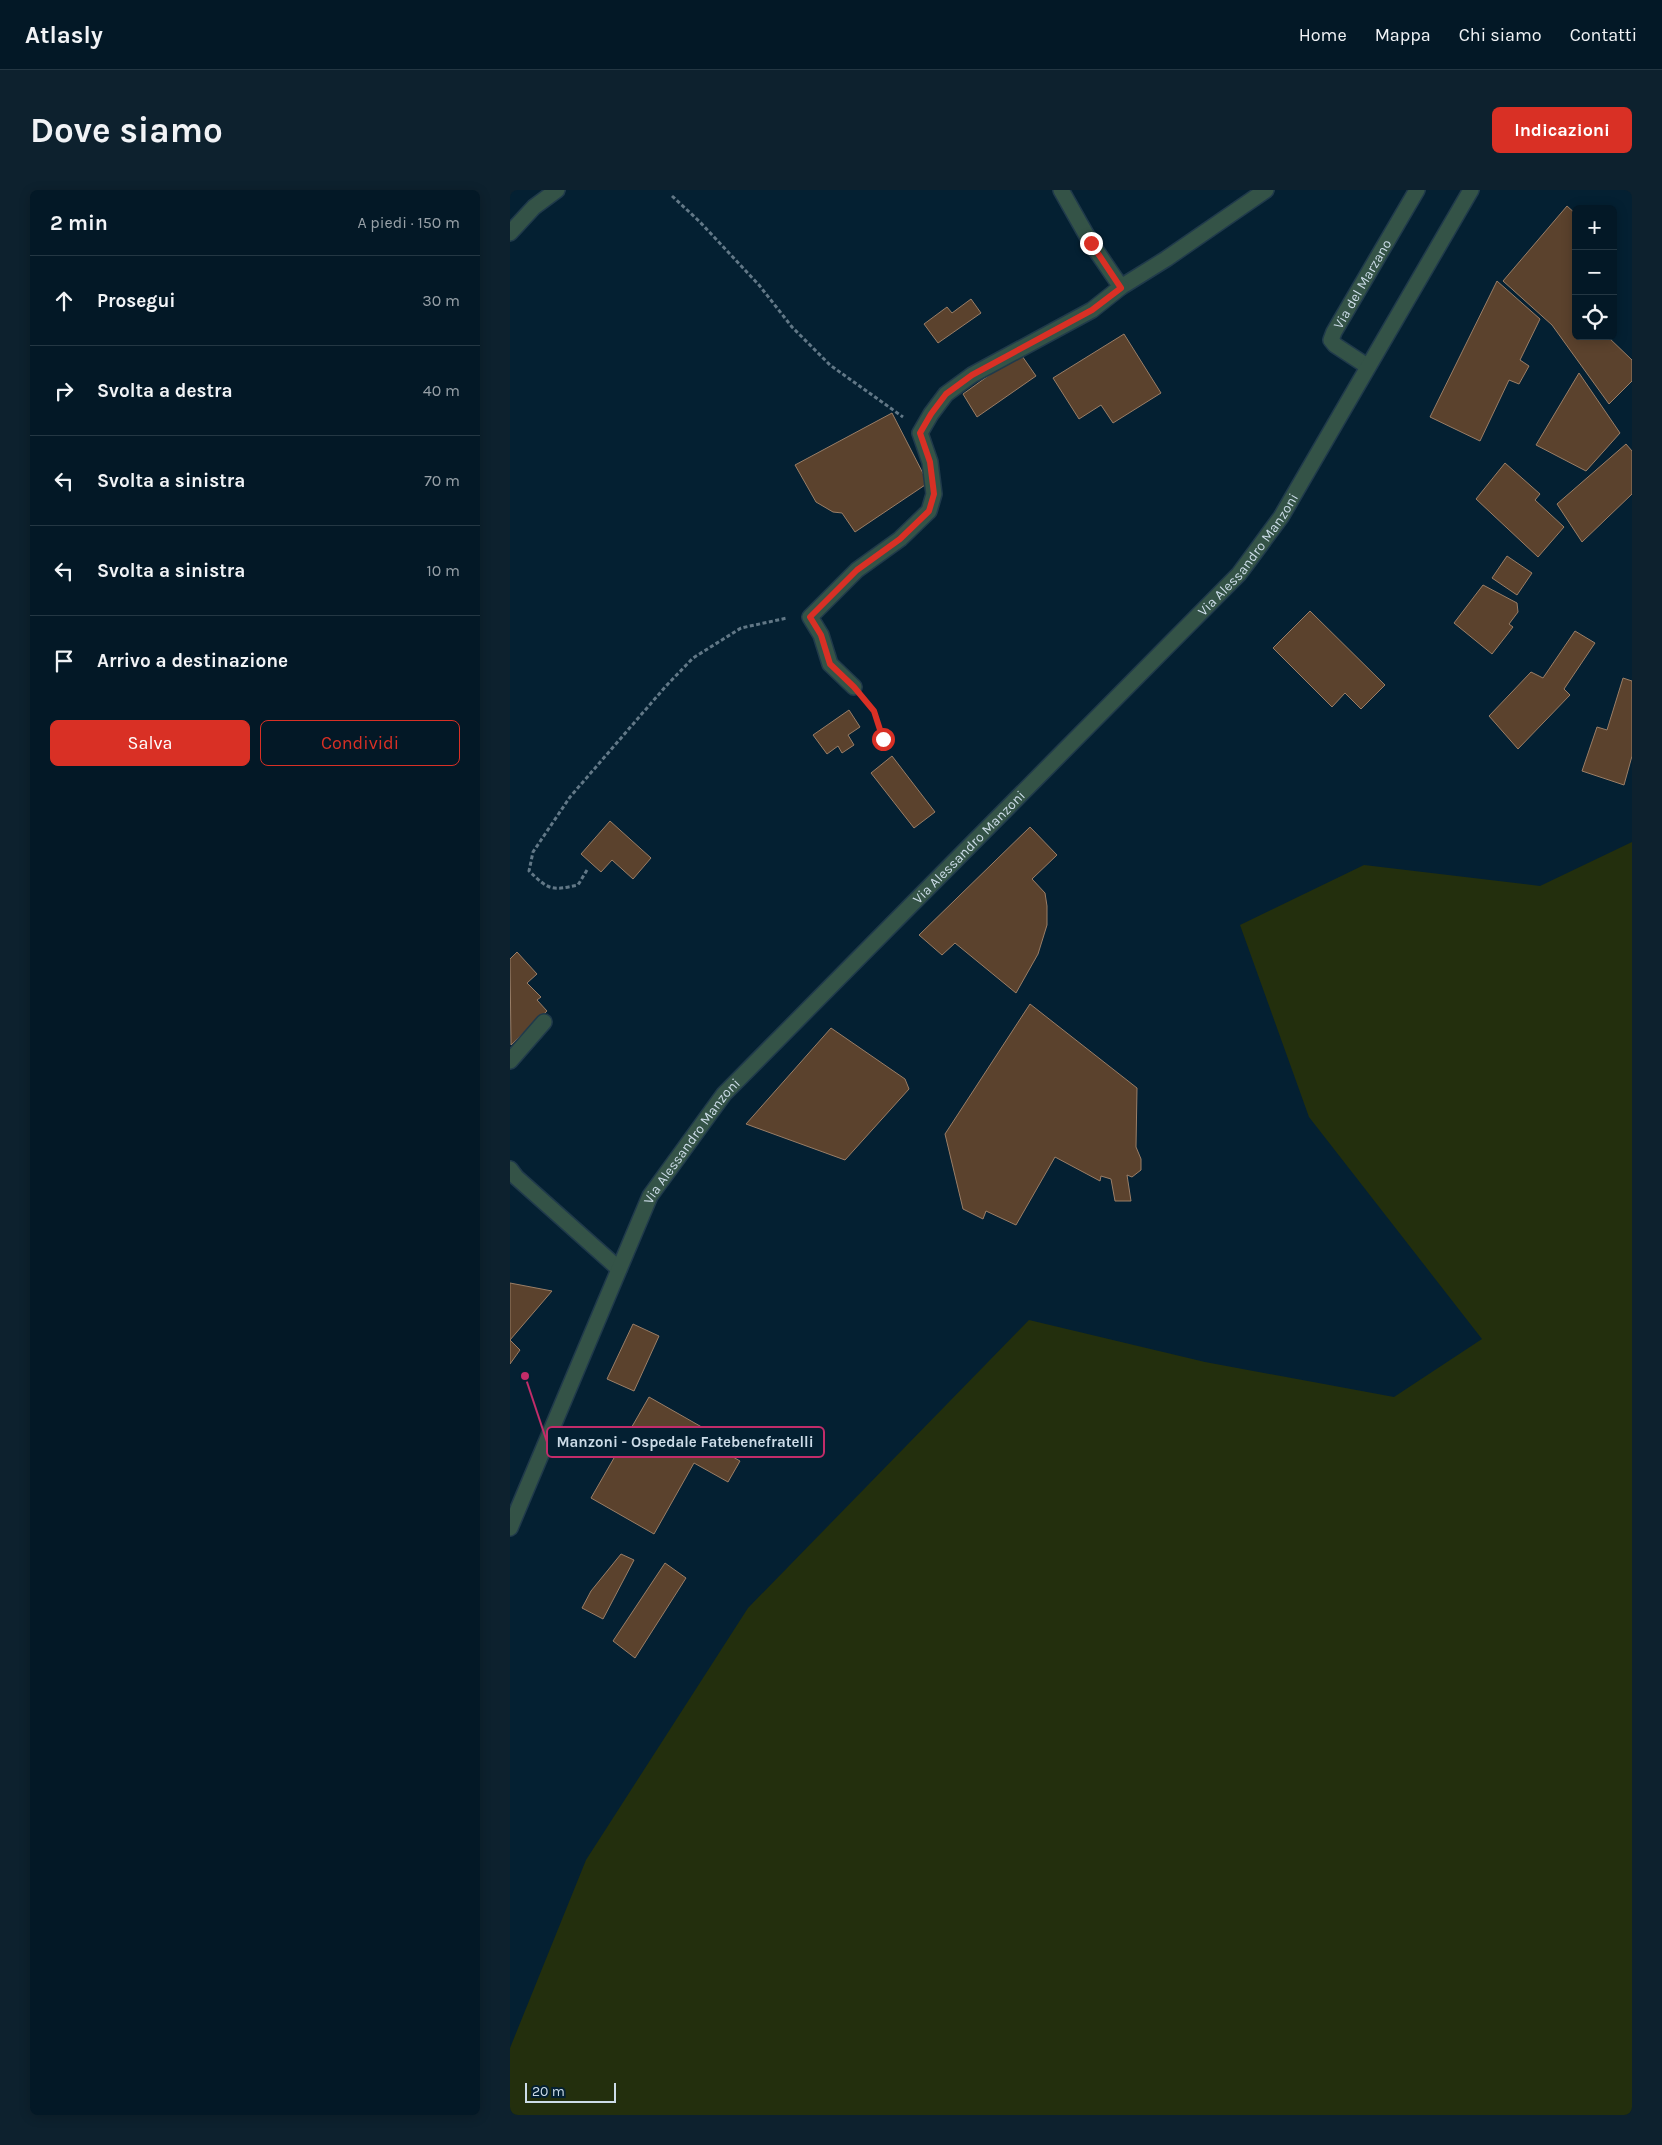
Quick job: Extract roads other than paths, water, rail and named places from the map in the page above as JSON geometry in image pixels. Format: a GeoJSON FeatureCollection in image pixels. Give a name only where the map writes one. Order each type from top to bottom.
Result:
{"type":"FeatureCollection","features":[{"type":"Feature","properties":{"kind":"street"},"geometry":{"type":"LineString","coordinates":[[510,232],[534,208],[557,190]]}},
{"type":"Feature","properties":{"kind":"street"},"geometry":{"type":"LineString","coordinates":[[1061,190],[1091,243],[1121,288]]}},
{"type":"Feature","properties":{"kind":"street"},"geometry":{"type":"LineString","coordinates":[[854,687],[830,664],[821,635],[810,617],[857,570],[900,539],[929,511],[934,494],[931,470],[920,433],[946,394],[972,375],[1092,310],[1121,288],[1266,190]]}},
{"type":"Feature","properties":{"kind":"street","name":"Via del Marzano"},"geometry":{"type":"LineString","coordinates":[[1368,366],[1334,345],[1332,340],[1334,332],[1417,190]]}},
{"type":"Feature","properties":{"kind":"street","name":"Via Alessandro Manzoni"},"geometry":{"type":"LineString","coordinates":[[510,1528],[650,1196],[724,1094],[1239,574],[1281,517],[1471,190]]}},
{"type":"Feature","properties":{"kind":"street"},"geometry":{"type":"LineString","coordinates":[[510,1061],[544,1022]]}},
{"type":"Feature","properties":{"kind":"street"},"geometry":{"type":"LineString","coordinates":[[510,1169],[516,1177],[562,1220],[619,1269]]}},
{"type":"Feature","properties":{"kind":"place","name":"Manzoni - Ospedale Fatebenefratelli"},"geometry":{"type":"Point","coordinates":[525,1376]}}]}
